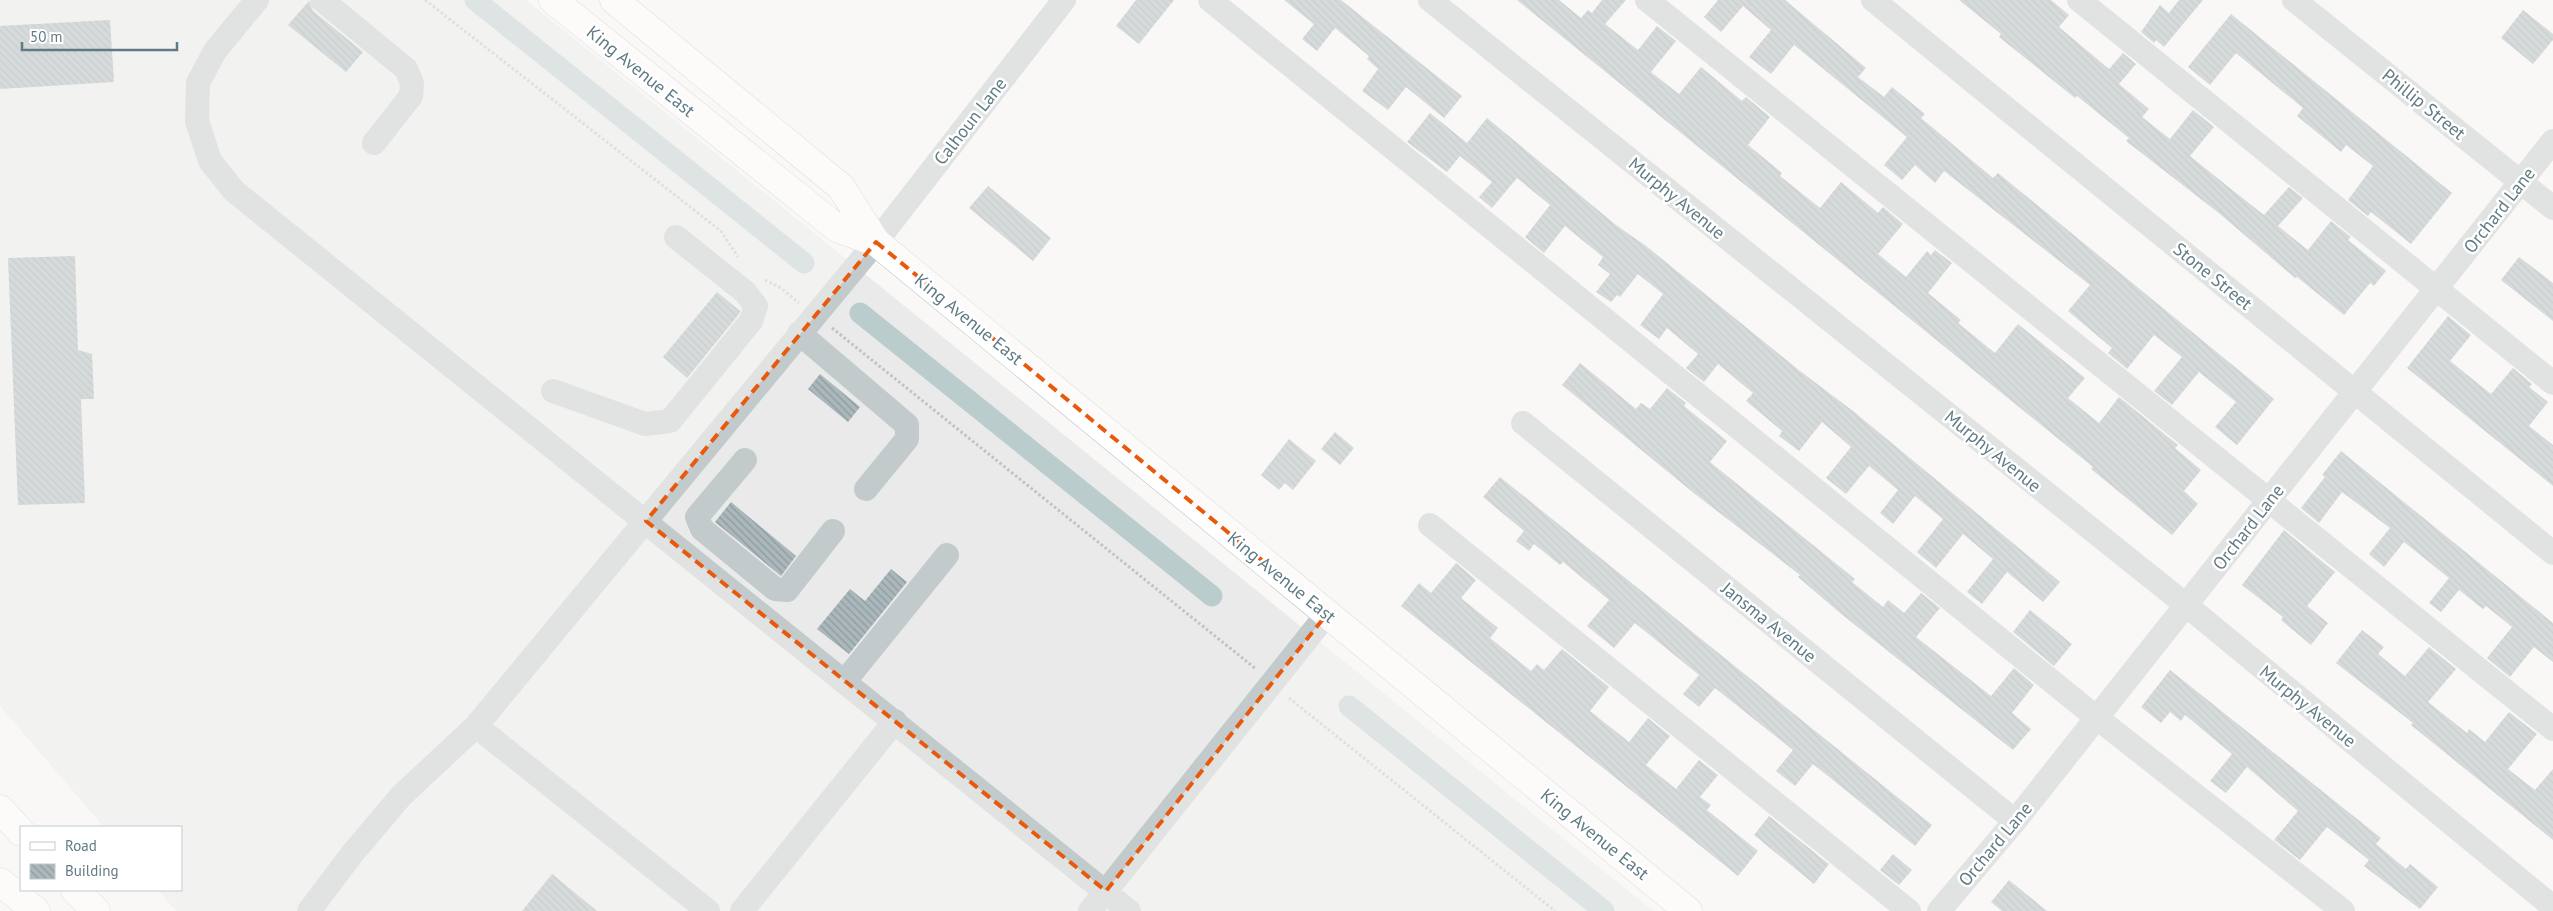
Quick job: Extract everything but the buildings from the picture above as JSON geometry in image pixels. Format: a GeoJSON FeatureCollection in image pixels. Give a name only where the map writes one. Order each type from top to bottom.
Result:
{"type":"FeatureCollection","features":[{"type":"Feature","properties":{"kind":"main road","name":"King Avenue East"},"geometry":{"type":"LineString","coordinates":[[554,0],[837,228],[876,242]]}},
{"type":"Feature","properties":{"kind":"main road","name":"King Avenue East"},"geometry":{"type":"LineString","coordinates":[[614,0],[841,187],[876,242],[1688,911]]}},
{"type":"Feature","properties":{"kind":"main road"},"geometry":{"type":"LineString","coordinates":[[0,809],[20,831]]}},
{"type":"Feature","properties":{"kind":"main road"},"geometry":{"type":"LineString","coordinates":[[0,882],[36,911]]}},
{"type":"Feature","properties":{"kind":"main road"},"geometry":{"type":"LineString","coordinates":[[76,891],[96,911]]}},
{"type":"Feature","properties":{"kind":"street"},"geometry":{"type":"LineString","coordinates":[[257,0],[214,51],[198,83],[197,121],[210,161],[234,191],[646,520],[1129,911]]}},
{"type":"Feature","properties":{"kind":"street"},"geometry":{"type":"LineString","coordinates":[[322,0],[406,69],[412,83],[411,96],[374,143]]}},
{"type":"Feature","properties":{"kind":"street"},"geometry":{"type":"LineString","coordinates":[[1210,0],[2096,718],[2343,911]]}},
{"type":"Feature","properties":{"kind":"street","name":"Murphy Avenue"},"geometry":{"type":"LineString","coordinates":[[1430,0],[2186,605],[2553,907]]}},
{"type":"Feature","properties":{"kind":"street"},"geometry":{"type":"LineString","coordinates":[[1647,0],[2553,729]]}},
{"type":"Feature","properties":{"kind":"street","name":"Stone Street"},"geometry":{"type":"LineString","coordinates":[[1873,0],[2553,553]]}},
{"type":"Feature","properties":{"kind":"street"},"geometry":{"type":"LineString","coordinates":[[2079,0],[2553,383]]}},
{"type":"Feature","properties":{"kind":"street","name":"Phillip Street"},"geometry":{"type":"LineString","coordinates":[[2294,0],[2553,208]]}},
{"type":"Feature","properties":{"kind":"street","name":"Calhoun Lane"},"geometry":{"type":"LineString","coordinates":[[309,911],[352,854],[401,796],[476,726],[876,242],[1062,1]]}},
{"type":"Feature","properties":{"kind":"street","name":"Orchard Lane"},"geometry":{"type":"LineString","coordinates":[[1939,911],[2015,821],[2553,141]]}},
{"type":"Feature","properties":{"kind":"street"},"geometry":{"type":"LineString","coordinates":[[553,391],[645,424],[670,421],[751,321],[756,306],[745,292],[676,237]]}},
{"type":"Feature","properties":{"kind":"street"},"geometry":{"type":"LineString","coordinates":[[799,333],[907,425],[908,439],[866,489]]}},
{"type":"Feature","properties":{"kind":"street","name":"Jansma Avenue"},"geometry":{"type":"LineString","coordinates":[[1522,423],[2015,821]]}},
{"type":"Feature","properties":{"kind":"street"},"geometry":{"type":"LineString","coordinates":[[745,460],[697,517],[702,529],[761,577],[775,588],[787,590],[833,531]]}},
{"type":"Feature","properties":{"kind":"street"},"geometry":{"type":"LineString","coordinates":[[1430,525],[1909,911]]}},
{"type":"Feature","properties":{"kind":"street"},"geometry":{"type":"LineString","coordinates":[[845,681],[947,555]]}},
{"type":"Feature","properties":{"kind":"street"},"geometry":{"type":"LineString","coordinates":[[1090,911],[1271,682],[1328,614]]}},
{"type":"Feature","properties":{"kind":"street"},"geometry":{"type":"LineString","coordinates":[[742,911],[895,721]]}},
{"type":"Feature","properties":{"kind":"street"},"geometry":{"type":"LineString","coordinates":[[476,726],[708,911]]}},
{"type":"Feature","properties":{"kind":"path"},"geometry":{"type":"LineString","coordinates":[[425,0],[720,231],[743,263]]}},
{"type":"Feature","properties":{"kind":"path"},"geometry":{"type":"LineString","coordinates":[[756,276],[781,288],[1555,911]]}},
{"type":"Feature","properties":{"kind":"highlighted area"},"geometry":{"type":"Polygon","coordinates":[[[876,242],[1327,614],[1106,891],[646,521],[876,242]]]}},
{"type":"Feature","properties":{"kind":"shaded area"},"geometry":{"type":"Polygon","coordinates":[[[0,0],[526,0],[1653,911],[176,911],[159,891],[182,891],[182,826],[103,826],[0,706],[0,0]]]}},
{"type":"Feature","properties":{"kind":"waterway"},"geometry":{"type":"LineString","coordinates":[[475,0],[804,263]]}},
{"type":"Feature","properties":{"kind":"waterway"},"geometry":{"type":"LineString","coordinates":[[860,313],[1212,596]]}},
{"type":"Feature","properties":{"kind":"waterway"},"geometry":{"type":"LineString","coordinates":[[1349,706],[1604,911]]}}]}
